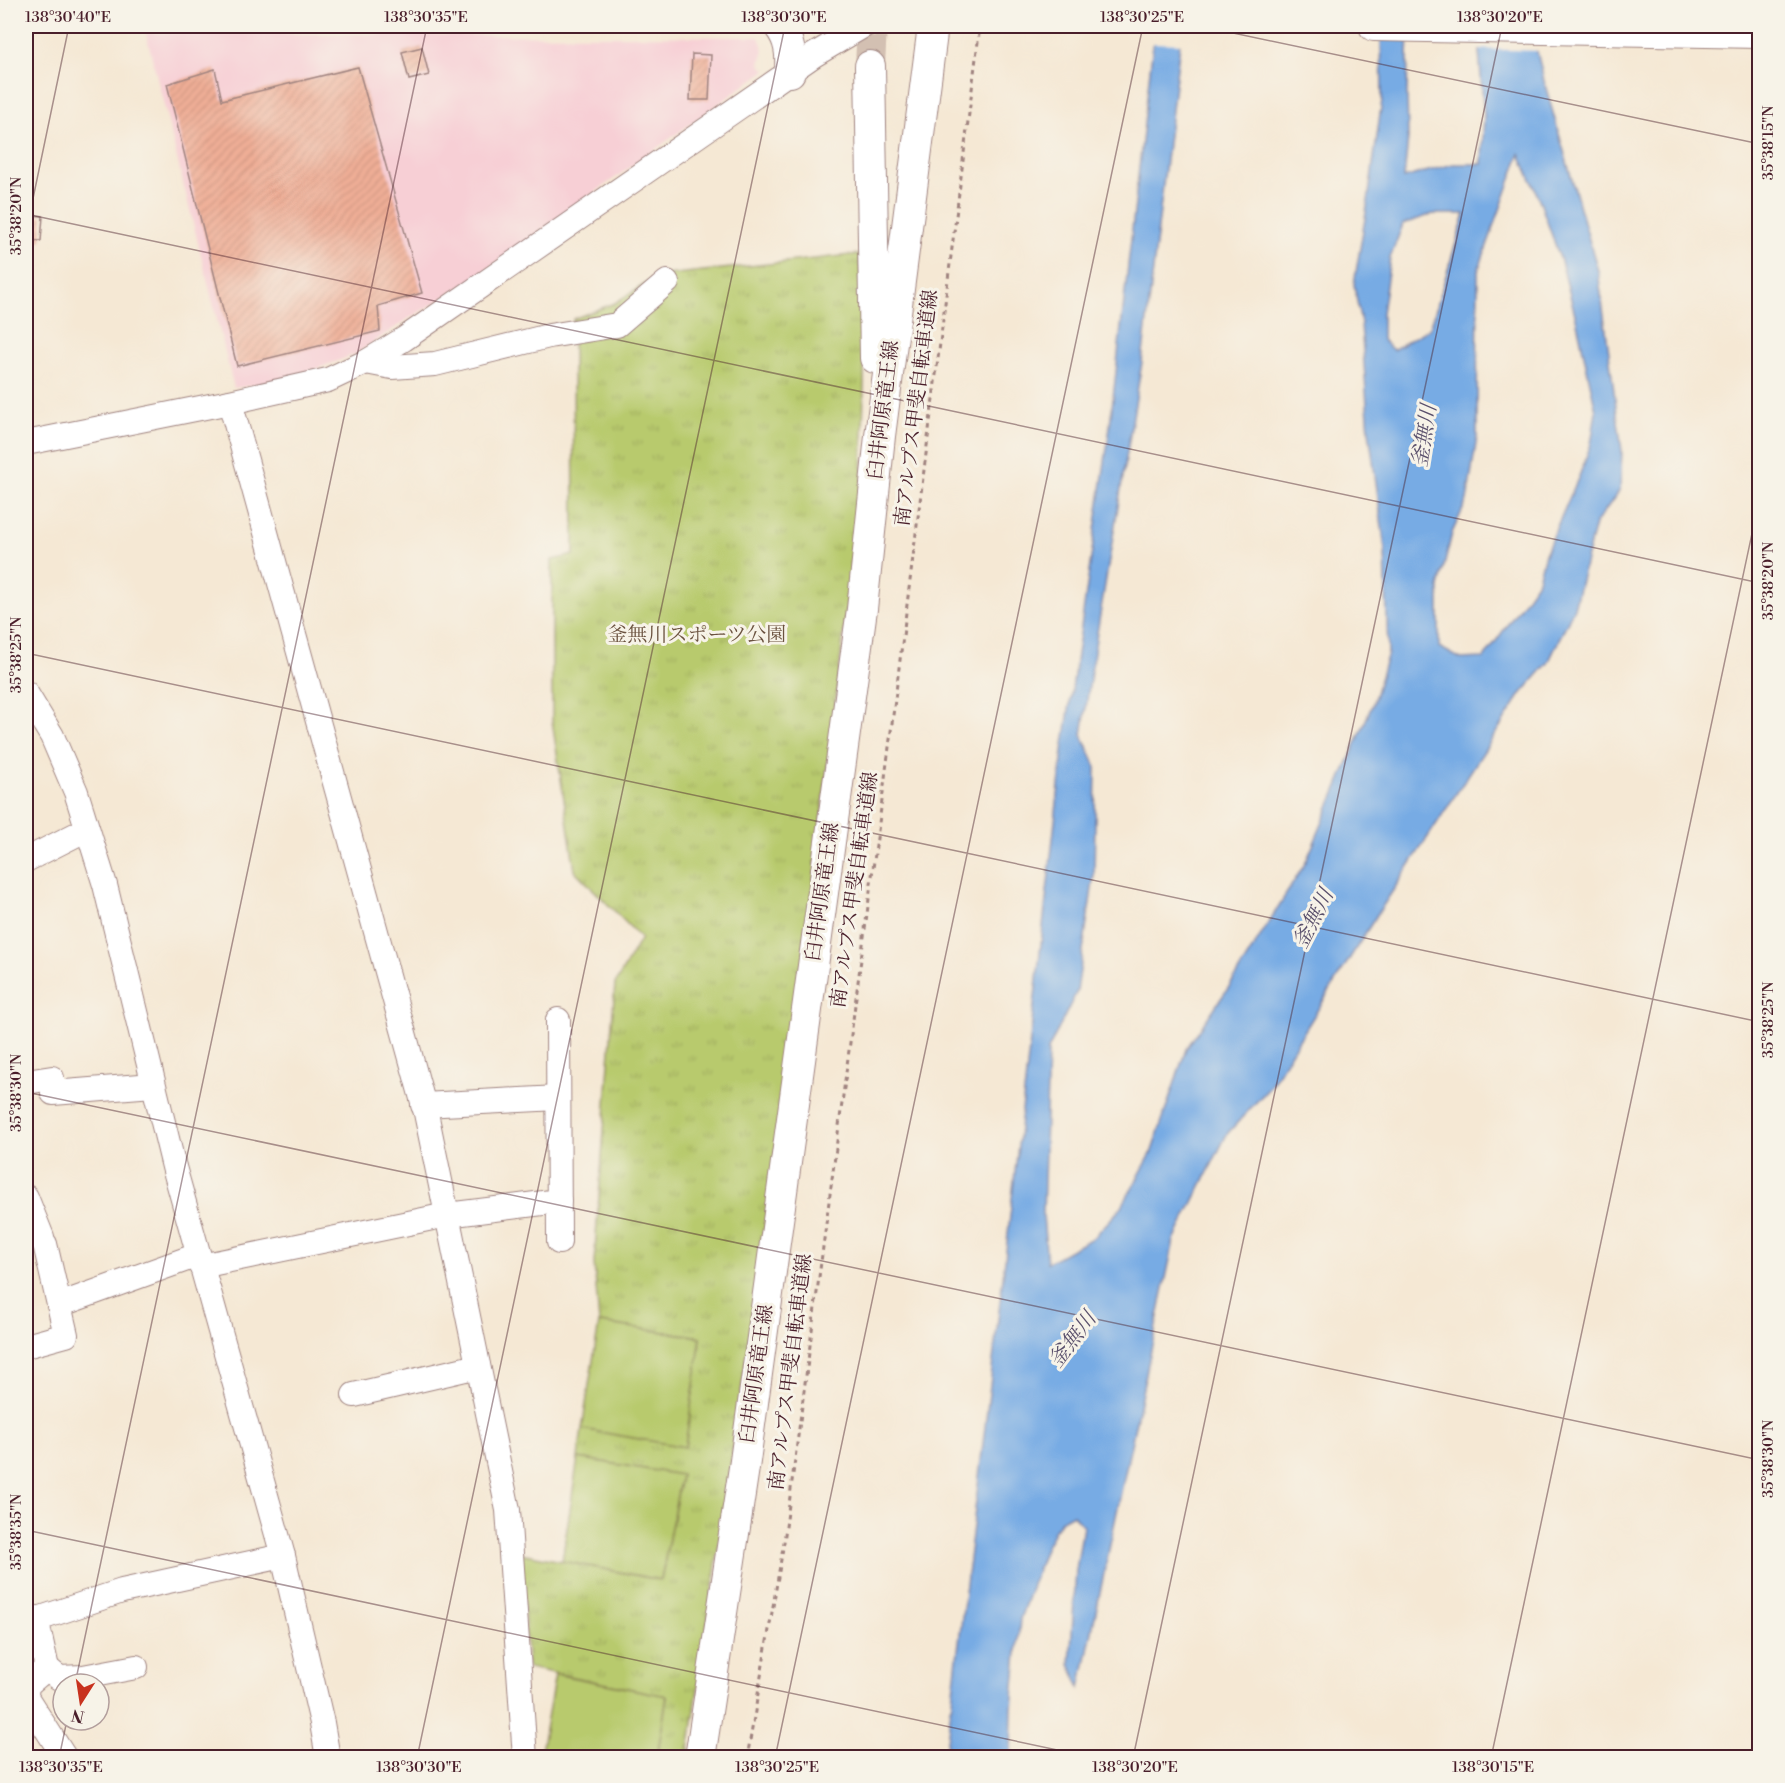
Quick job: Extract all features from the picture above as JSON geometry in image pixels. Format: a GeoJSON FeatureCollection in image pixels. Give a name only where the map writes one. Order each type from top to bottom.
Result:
{"type":"FeatureCollection","features":[{"type":"Feature","properties":{"kind":"main road"},"geometry":{"type":"LineString","coordinates":[[779,26],[788,42],[791,55],[790,72]]}},
{"type":"Feature","properties":{"kind":"main road","name":"臼井阿原竜王線"},"geometry":{"type":"LineString","coordinates":[[700,1758],[745,1461],[862,609],[880,436],[933,26]]}},
{"type":"Feature","properties":{"kind":"main road"},"geometry":{"type":"LineString","coordinates":[[1374,26],[1760,33]]}},
{"type":"Feature","properties":{"kind":"main road"},"geometry":{"type":"LineString","coordinates":[[870,66],[875,380],[880,436]]}},
{"type":"Feature","properties":{"kind":"street"},"geometry":{"type":"LineString","coordinates":[[26,443],[328,380],[366,362],[412,333],[790,72],[863,26]]}},
{"type":"Feature","properties":{"kind":"street"},"geometry":{"type":"LineString","coordinates":[[366,362],[392,367],[435,364],[549,336],[617,325],[667,282]]}},
{"type":"Feature","properties":{"kind":"street"},"geometry":{"type":"LineString","coordinates":[[230,402],[423,1105],[447,1215],[508,1510],[525,1758]]}},
{"type":"Feature","properties":{"kind":"street"},"geometry":{"type":"LineString","coordinates":[[26,696],[52,736],[76,792],[108,896],[153,1085],[283,1556],[328,1758]]}},
{"type":"Feature","properties":{"kind":"street"},"geometry":{"type":"LineString","coordinates":[[26,860],[87,829]]}},
{"type":"Feature","properties":{"kind":"street"},"geometry":{"type":"LineString","coordinates":[[558,1020],[559,1242]]}},
{"type":"Feature","properties":{"kind":"street"},"geometry":{"type":"LineString","coordinates":[[26,1082],[52,1078],[53,1093],[153,1085]]}},
{"type":"Feature","properties":{"kind":"street"},"geometry":{"type":"LineString","coordinates":[[423,1105],[558,1098]]}},
{"type":"Feature","properties":{"kind":"street"},"geometry":{"type":"LineString","coordinates":[[26,1197],[45,1244],[66,1335],[26,1346]]}},
{"type":"Feature","properties":{"kind":"street"},"geometry":{"type":"LineString","coordinates":[[59,1305],[200,1260],[447,1215],[559,1201]]}},
{"type":"Feature","properties":{"kind":"street"},"geometry":{"type":"LineString","coordinates":[[26,1223],[45,1244]]}},
{"type":"Feature","properties":{"kind":"street"},"geometry":{"type":"LineString","coordinates":[[354,1395],[478,1366]]}},
{"type":"Feature","properties":{"kind":"street"},"geometry":{"type":"LineString","coordinates":[[136,1667],[83,1677],[59,1678],[47,1668],[31,1621],[122,1591],[283,1556]]}},
{"type":"Feature","properties":{"kind":"street"},"geometry":{"type":"LineString","coordinates":[[47,1668],[27,1685],[26,1695],[65,1758]]}},
{"type":"Feature","properties":{"kind":"path","name":"南アルプス甲斐自転車道線"},"geometry":{"type":"LineString","coordinates":[[747,1758],[787,1518],[886,767],[980,26]]}},
{"type":"Feature","properties":{"kind":"shaded area"},"geometry":{"type":"Polygon","coordinates":[[[146,33],[759,37],[764,50],[760,64],[766,70],[468,283],[356,354],[270,383],[234,388],[146,33]]]}},
{"type":"Feature","properties":{"kind":"green space","name":"釜無川スポーツ公園"},"geometry":{"type":"Polygon","coordinates":[[[859,254],[865,333],[862,480],[804,962],[688,1757],[657,1757],[667,1696],[528,1668],[520,1553],[661,1580],[681,1475],[578,1458],[582,1429],[685,1447],[701,1337],[599,1323],[594,1263],[615,984],[641,938],[575,871],[552,721],[552,560],[574,555],[573,319],[615,303],[658,276],[859,254]]]}},
{"type":"Feature","properties":{"kind":"green space"},"geometry":{"type":"Polygon","coordinates":[[[599,1323],[701,1337],[685,1447],[582,1429],[599,1323]]]}},
{"type":"Feature","properties":{"kind":"green space"},"geometry":{"type":"Polygon","coordinates":[[[578,1458],[681,1475],[661,1580],[562,1561],[578,1458]]]}},
{"type":"Feature","properties":{"kind":"green space"},"geometry":{"type":"Polygon","coordinates":[[[555,1674],[667,1696],[657,1757],[540,1757],[555,1674]]]}},
{"type":"Feature","properties":{"kind":"water","name":"釜無川"},"geometry":{"type":"Polygon","coordinates":[[[1155,26],[1182,26],[1142,362],[1082,735],[1096,767],[1094,875],[1077,991],[1048,1050],[1043,1215],[1047,1263],[1094,1237],[1121,1208],[1151,1154],[1186,1049],[1229,987],[1306,862],[1373,703],[1388,653],[1385,549],[1369,431],[1361,324],[1354,284],[1382,100],[1381,26],[1409,26],[1408,138],[1404,178],[1453,164],[1482,164],[1484,116],[1477,26],[1531,26],[1544,81],[1598,271],[1622,451],[1620,490],[1595,524],[1574,608],[1548,663],[1522,693],[1373,921],[1269,1088],[1227,1134],[1174,1240],[1080,1688],[1070,1664],[1076,1570],[1083,1526],[1073,1514],[1060,1521],[1045,1548],[1020,1619],[1012,1708],[1011,1757],[945,1758],[1063,751],[1109,434],[1155,26]],[[1520,154],[1478,271],[1477,437],[1467,500],[1452,533],[1439,587],[1439,647],[1461,659],[1484,658],[1537,583],[1545,554],[1591,444],[1596,411],[1561,261],[1520,154]],[[1433,214],[1403,224],[1390,258],[1382,313],[1382,340],[1393,350],[1430,328],[1465,214],[1433,214]]]}},
{"type":"Feature","properties":{"kind":"pier"},"geometry":{"type":"Polygon","coordinates":[[[1152,26],[1185,26],[1183,44],[1150,43],[1152,26]]]}},
{"type":"Feature","properties":{"kind":"pier"},"geometry":{"type":"Polygon","coordinates":[[[1474,26],[1534,26],[1540,51],[1476,49],[1474,26]]]}},
{"type":"Feature","properties":{"kind":"building"},"geometry":{"type":"Polygon","coordinates":[[[422,47],[429,75],[409,80],[402,52],[422,47]]]}},
{"type":"Feature","properties":{"kind":"building"},"geometry":{"type":"Polygon","coordinates":[[[692,54],[711,55],[709,100],[690,100],[692,54]]]}},
{"type":"Feature","properties":{"kind":"building"},"geometry":{"type":"Polygon","coordinates":[[[358,67],[422,293],[378,306],[380,331],[237,366],[167,84],[215,69],[222,100],[358,67]]]}},
{"type":"Feature","properties":{"kind":"building"},"geometry":{"type":"Polygon","coordinates":[[[26,215],[43,216],[41,241],[26,240],[26,215]]]}},
{"type":"Feature","properties":{"kind":"tunnel"},"geometry":{"type":"LineString","coordinates":[[870,66],[872,26]]}}]}
